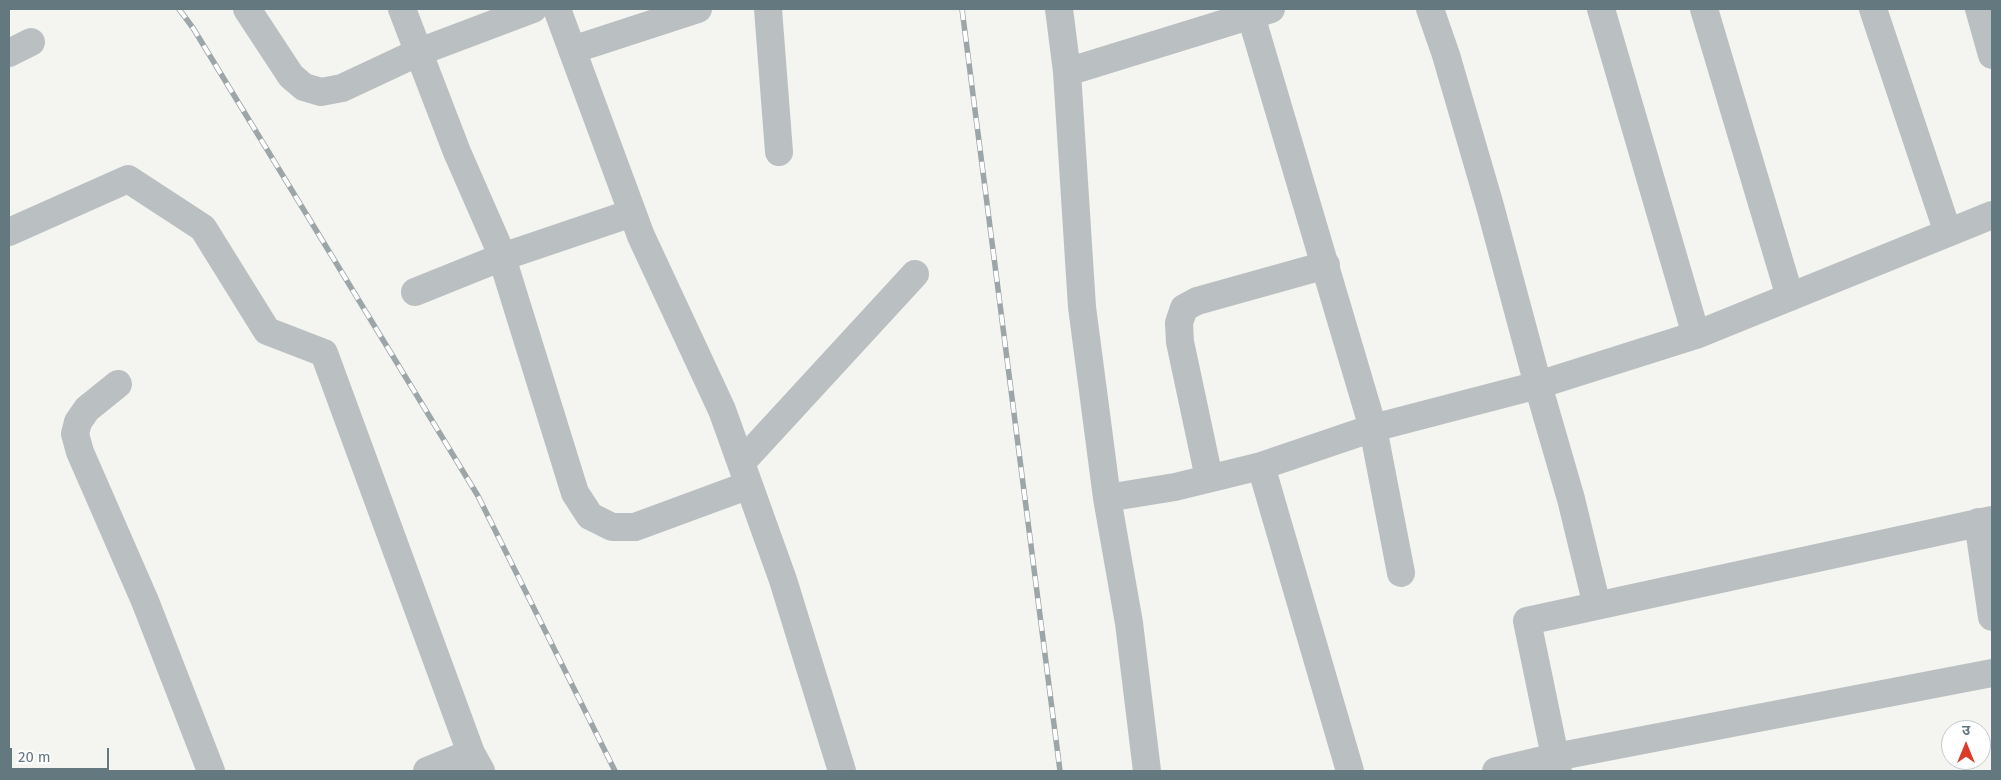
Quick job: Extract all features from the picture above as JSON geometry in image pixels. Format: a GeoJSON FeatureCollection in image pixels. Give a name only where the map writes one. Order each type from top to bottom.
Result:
{"type":"FeatureCollection","features":[{"type":"Feature","properties":{"kind":"street"},"geometry":{"type":"LineString","coordinates":[[247,9],[291,76],[304,87],[321,92],[342,88],[420,52],[533,9]]}},
{"type":"Feature","properties":{"kind":"street"},"geometry":{"type":"LineString","coordinates":[[402,9],[457,152],[502,257],[575,492],[590,516],[612,527],[635,527],[745,474],[915,274]]}},
{"type":"Feature","properties":{"kind":"street"},"geometry":{"type":"LineString","coordinates":[[557,9],[641,236],[722,410],[783,580],[842,771]]}},
{"type":"Feature","properties":{"kind":"street"},"geometry":{"type":"LineString","coordinates":[[572,50],[698,9]]}},
{"type":"Feature","properties":{"kind":"street"},"geometry":{"type":"LineString","coordinates":[[768,9],[779,152]]}},
{"type":"Feature","properties":{"kind":"street"},"geometry":{"type":"LineString","coordinates":[[1059,9],[1067,72],[1082,307],[1108,498],[1129,623],[1147,771]]}},
{"type":"Feature","properties":{"kind":"street"},"geometry":{"type":"LineString","coordinates":[[1430,9],[1446,56],[1490,206],[1571,499],[1597,606]]}},
{"type":"Feature","properties":{"kind":"street"},"geometry":{"type":"LineString","coordinates":[[1600,9],[1696,335]]}},
{"type":"Feature","properties":{"kind":"street"},"geometry":{"type":"LineString","coordinates":[[1704,9],[1790,297]]}},
{"type":"Feature","properties":{"kind":"street"},"geometry":{"type":"LineString","coordinates":[[1873,9],[1948,233]]}},
{"type":"Feature","properties":{"kind":"street"},"geometry":{"type":"LineString","coordinates":[[1979,9],[1992,55]]}},
{"type":"Feature","properties":{"kind":"street"},"geometry":{"type":"LineString","coordinates":[[1067,72],[1257,11],[1326,266],[1373,428],[1401,573]]}},
{"type":"Feature","properties":{"kind":"street"},"geometry":{"type":"LineString","coordinates":[[9,232],[128,179],[203,228],[267,331],[324,353],[476,762],[426,771]]}},
{"type":"Feature","properties":{"kind":"street"},"geometry":{"type":"LineString","coordinates":[[415,292],[502,257],[632,213]]}},
{"type":"Feature","properties":{"kind":"street"},"geometry":{"type":"LineString","coordinates":[[1108,498],[1174,487],[1261,466],[1373,428],[1538,385],[1696,335],[1992,215]]}},
{"type":"Feature","properties":{"kind":"street"},"geometry":{"type":"LineString","coordinates":[[1209,478],[1180,342],[1179,323],[1184,308],[1197,301],[1326,266]]}},
{"type":"Feature","properties":{"kind":"street"},"geometry":{"type":"LineString","coordinates":[[118,384],[86,409],[78,422],[75,434],[80,452],[145,601],[211,771]]}},
{"type":"Feature","properties":{"kind":"street"},"geometry":{"type":"LineString","coordinates":[[1261,466],[1350,771]]}},
{"type":"Feature","properties":{"kind":"street"},"geometry":{"type":"LineString","coordinates":[[1556,764],[1527,621],[1985,521],[1992,617]]}},
{"type":"Feature","properties":{"kind":"street"},"geometry":{"type":"LineString","coordinates":[[1496,771],[1556,764],[1992,673]]}},
{"type":"Feature","properties":{"kind":"railway"},"geometry":{"type":"LineString","coordinates":[[179,9],[193,28],[478,496],[615,771]]}},
{"type":"Feature","properties":{"kind":"railway"},"geometry":{"type":"LineString","coordinates":[[962,9],[1060,771]]}}]}
